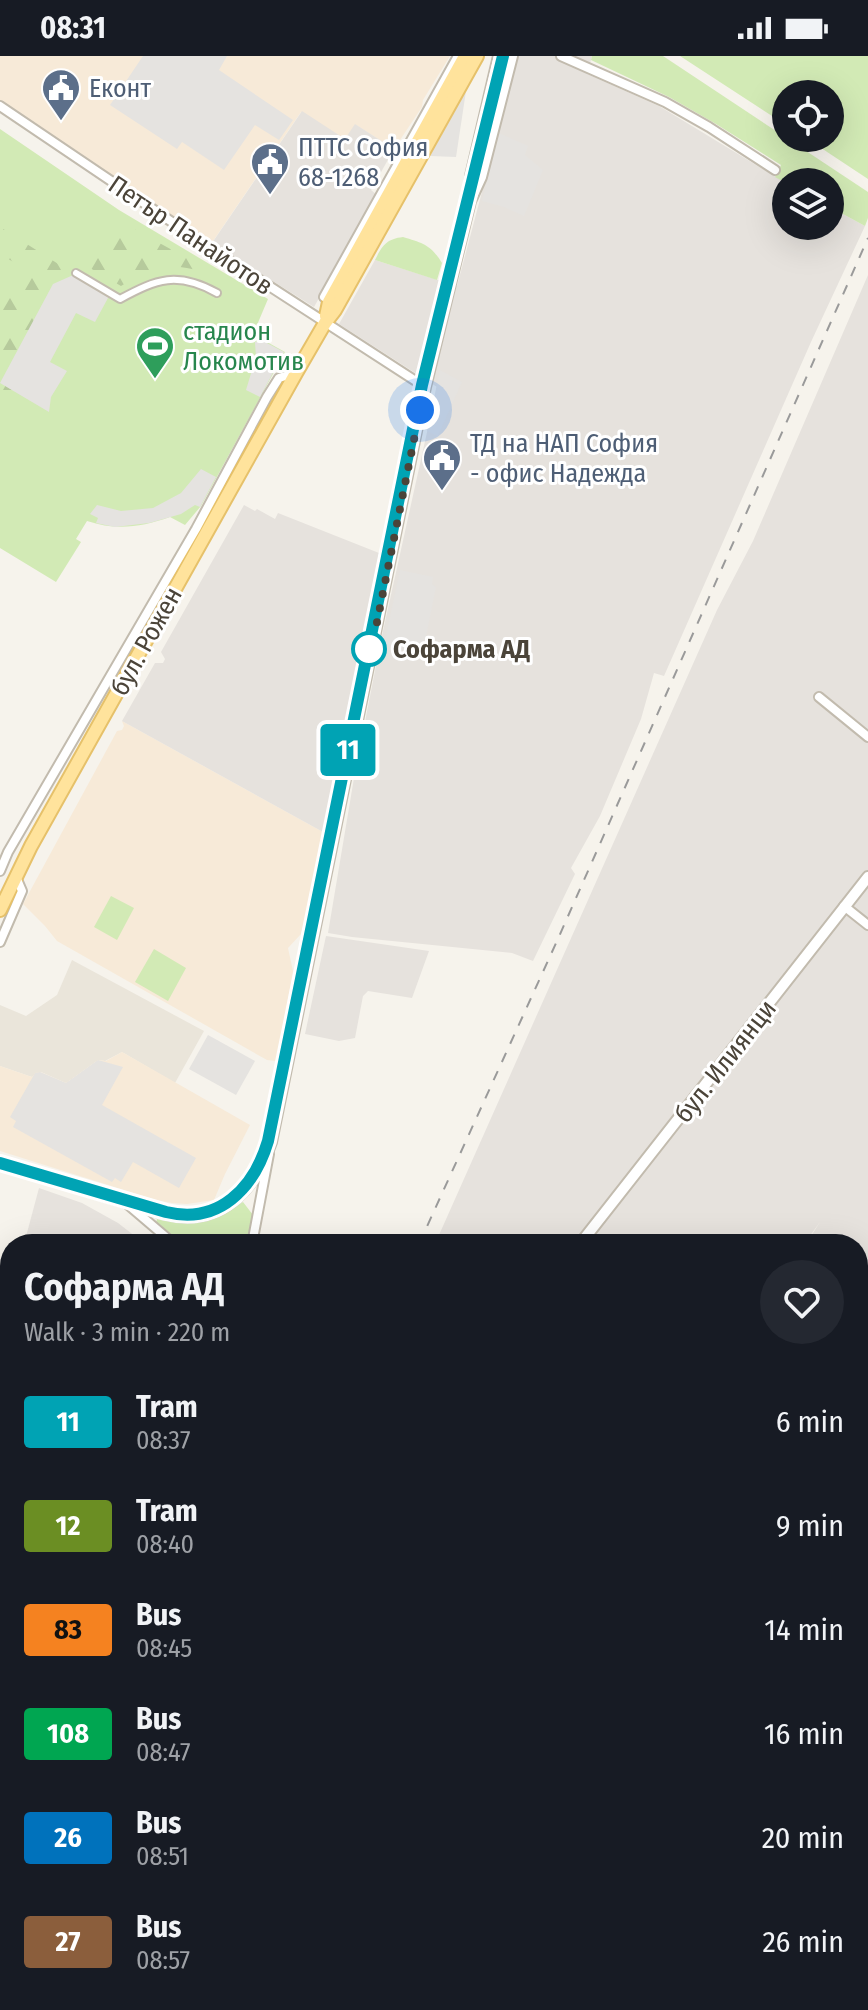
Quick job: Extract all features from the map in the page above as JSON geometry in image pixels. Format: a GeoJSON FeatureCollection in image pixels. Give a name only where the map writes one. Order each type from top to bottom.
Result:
{"type":"FeatureCollection","features":[{"type":"Feature","properties":{"kind":"main road","name":"бул. Рожен"},"geometry":{"type":"LineString","coordinates":[[325,323],[329,302],[465,56]]}},
{"type":"Feature","properties":{"kind":"main road","name":"бул. Рожен"},"geometry":{"type":"LineString","coordinates":[[0,910],[15,876],[477,56]]}},
{"type":"Feature","properties":{"kind":"street"},"geometry":{"type":"LineString","coordinates":[[324,297],[458,56]]}},
{"type":"Feature","properties":{"kind":"street"},"geometry":{"type":"LineString","coordinates":[[470,201],[471,176],[499,56]]}},
{"type":"Feature","properties":{"kind":"street"},"geometry":{"type":"LineString","coordinates":[[254,1234],[425,387],[470,201],[481,177],[512,56]]}},
{"type":"Feature","properties":{"kind":"street"},"geometry":{"type":"LineString","coordinates":[[561,56],[665,102],[772,168]]}},
{"type":"Feature","properties":{"kind":"street","name":"Петър Панайотов"},"geometry":{"type":"LineString","coordinates":[[0,106],[425,387]]}},
{"type":"Feature","properties":{"kind":"street"},"geometry":{"type":"LineString","coordinates":[[76,273],[120,299],[156,281],[182,280],[217,293]]}},
{"type":"Feature","properties":{"kind":"street","name":"бул. Рожен"},"geometry":{"type":"LineString","coordinates":[[0,871],[8,852],[196,529],[267,397],[279,378],[296,373]]}},
{"type":"Feature","properties":{"kind":"street"},"geometry":{"type":"LineString","coordinates":[[819,697],[868,737]]}},
{"type":"Feature","properties":{"kind":"street"},"geometry":{"type":"LineString","coordinates":[[0,942],[22,891],[15,876]]}},
{"type":"Feature","properties":{"kind":"street","name":"бул. Илиянци"},"geometry":{"type":"LineString","coordinates":[[588,1234],[868,877]]}},
{"type":"Feature","properties":{"kind":"street"},"geometry":{"type":"LineString","coordinates":[[844,906],[868,925]]}},
{"type":"Feature","properties":{"kind":"street"},"geometry":{"type":"LineString","coordinates":[[0,1164],[181,1217],[199,1216],[216,1210],[240,1195],[259,1171],[271,1142]]}},
{"type":"Feature","properties":{"kind":"street"},"geometry":{"type":"LineString","coordinates":[[125,1202],[162,1234]]}},
{"type":"Feature","properties":{"kind":"shaded area"},"geometry":{"type":"Polygon","coordinates":[[[0,56],[450,56],[394,149],[356,125],[346,140],[301,112],[209,247],[0,106],[0,56]]]}},
{"type":"Feature","properties":{"kind":"shaded area"},"geometry":{"type":"Polygon","coordinates":[[[143,56],[227,56],[219,70],[293,120],[279,140],[255,125],[224,170],[182,142],[177,149],[110,105],[143,56]]]}},
{"type":"Feature","properties":{"kind":"shaded area"},"geometry":{"type":"Polygon","coordinates":[[[518,56],[592,56],[587,74],[659,106],[772,175],[772,240],[844,240],[844,215],[865,226],[664,676],[654,673],[641,719],[600,816],[571,868],[575,874],[533,961],[512,953],[328,933],[381,640],[437,387],[339,324],[375,260],[457,286],[518,56]]]}},
{"type":"Feature","properties":{"kind":"shaded area"},"geometry":{"type":"Polygon","coordinates":[[[466,91],[456,157],[430,156],[466,91]]]}},
{"type":"Feature","properties":{"kind":"shaded area"},"geometry":{"type":"Polygon","coordinates":[[[302,111],[345,139],[355,124],[394,149],[371,190],[377,195],[314,307],[212,243],[302,111]]]}},
{"type":"Feature","properties":{"kind":"shaded area"},"geometry":{"type":"Polygon","coordinates":[[[499,133],[528,146],[525,155],[543,170],[524,216],[482,201],[499,133]]]}},
{"type":"Feature","properties":{"kind":"shaded area"},"geometry":{"type":"Polygon","coordinates":[[[80,272],[115,292],[108,298],[95,322],[76,313],[50,362],[67,371],[51,397],[49,412],[0,383],[53,284],[80,272]]]}},
{"type":"Feature","properties":{"kind":"shaded area"},"geometry":{"type":"Polygon","coordinates":[[[868,275],[868,1234],[812,1234],[820,1222],[811,1234],[439,1234],[717,610],[753,541],[868,275]]]}},
{"type":"Feature","properties":{"kind":"shaded area"},"geometry":{"type":"Polygon","coordinates":[[[263,341],[284,352],[260,397],[246,390],[256,357],[255,342],[263,341]]]}},
{"type":"Feature","properties":{"kind":"shaded area"},"geometry":{"type":"Polygon","coordinates":[[[440,370],[462,382],[438,436],[427,431],[440,370]]]}},
{"type":"Feature","properties":{"kind":"shaded area"},"geometry":{"type":"Polygon","coordinates":[[[201,469],[216,477],[200,507],[195,505],[181,514],[149,523],[115,527],[96,523],[98,518],[90,514],[97,505],[121,511],[153,508],[181,493],[201,469]]]}},
{"type":"Feature","properties":{"kind":"shaded area"},"geometry":{"type":"Polygon","coordinates":[[[244,505],[275,519],[278,513],[379,553],[323,832],[122,721],[155,663],[163,663],[165,659],[161,652],[244,505]]]}},
{"type":"Feature","properties":{"kind":"shaded area"},"geometry":{"type":"Polygon","coordinates":[[[400,570],[433,577],[432,584],[436,587],[423,652],[384,645],[400,570]]]}},
{"type":"Feature","properties":{"kind":"shaded area"},"geometry":{"type":"Polygon","coordinates":[[[122,721],[323,832],[301,934],[288,948],[293,971],[275,1061],[267,1060],[57,941],[23,904],[117,731],[122,730],[122,721]]]}},
{"type":"Feature","properties":{"kind":"shaded area"},"geometry":{"type":"Polygon","coordinates":[[[326,936],[429,951],[412,998],[368,991],[363,996],[355,1038],[339,1041],[305,1034],[326,936]]]}},
{"type":"Feature","properties":{"kind":"shaded area"},"geometry":{"type":"Polygon","coordinates":[[[72,960],[204,1031],[175,1083],[122,1052],[105,1061],[98,1060],[66,1083],[41,1072],[32,1077],[0,1066],[0,1005],[26,1016],[57,995],[72,960]]]}},
{"type":"Feature","properties":{"kind":"shaded area"},"geometry":{"type":"Polygon","coordinates":[[[208,1035],[255,1061],[236,1095],[189,1069],[208,1035]]]}},
{"type":"Feature","properties":{"kind":"shaded area"},"geometry":{"type":"Polygon","coordinates":[[[122,1052],[250,1125],[214,1200],[187,1204],[156,1200],[0,1151],[0,1066],[32,1077],[40,1072],[66,1083],[98,1060],[106,1061],[122,1052]]]}},
{"type":"Feature","properties":{"kind":"shaded area"},"geometry":{"type":"Polygon","coordinates":[[[98,1060],[123,1067],[102,1105],[196,1158],[179,1188],[133,1162],[121,1182],[115,1178],[112,1182],[13,1127],[16,1121],[10,1117],[35,1073],[40,1072],[66,1083],[98,1060]]]}},
{"type":"Feature","properties":{"kind":"shaded area"},"geometry":{"type":"Polygon","coordinates":[[[39,1188],[82,1203],[132,1234],[27,1234],[39,1188]]]}},
{"type":"Feature","properties":{"kind":"green space"},"geometry":{"type":"Polygon","coordinates":[[[592,56],[663,56],[772,128],[772,152],[808,152],[832,168],[780,168],[781,165],[669,97],[591,60],[592,56]]]}},
{"type":"Feature","properties":{"kind":"green space"},"geometry":{"type":"Polygon","coordinates":[[[680,56],[868,56],[868,179],[827,152],[844,152],[844,80],[772,80],[772,116],[680,56]]]}},
{"type":"Feature","properties":{"kind":"green space"},"geometry":{"type":"Polygon","coordinates":[[[0,129],[119,210],[268,299],[257,325],[258,337],[285,352],[201,506],[185,525],[170,517],[129,526],[87,521],[76,539],[81,542],[56,582],[0,548],[0,129]]]}},
{"type":"Feature","properties":{"kind":"green space"},"geometry":{"type":"Polygon","coordinates":[[[844,176],[868,192],[865,226],[844,215],[844,176]]]}},
{"type":"Feature","properties":{"kind":"green space"},"geometry":{"type":"Polygon","coordinates":[[[123,223],[225,279],[222,284],[197,270],[168,267],[146,272],[121,286],[90,268],[123,223]]]}},
{"type":"Feature","properties":{"kind":"green space"},"geometry":{"type":"Polygon","coordinates":[[[0,227],[63,267],[1,383],[14,391],[0,418],[0,312],[25,269],[0,254],[0,227]]]}},
{"type":"Feature","properties":{"kind":"green space"},"geometry":{"type":"Polygon","coordinates":[[[403,237],[426,246],[438,257],[442,263],[437,280],[375,260],[385,244],[403,237]]]}},
{"type":"Feature","properties":{"kind":"green space"},"geometry":{"type":"Polygon","coordinates":[[[111,896],[134,908],[117,940],[94,927],[111,896]]]}},
{"type":"Feature","properties":{"kind":"green space"},"geometry":{"type":"Polygon","coordinates":[[[154,949],[186,968],[168,1001],[135,982],[154,949]]]}},
{"type":"Feature","properties":{"kind":"green space"},"geometry":{"type":"Polygon","coordinates":[[[243,1202],[253,1215],[250,1234],[169,1234],[156,1223],[157,1219],[202,1221],[243,1202]]]}},
{"type":"Feature","properties":{"kind":"tram line","name":"11"},"geometry":{"type":"LineString","coordinates":[[0,1163],[166,1212],[190,1215],[232,1199],[252,1179],[264,1156],[422,385],[503,56]]}},
{"type":"Feature","properties":{"kind":"tram line"},"geometry":{"type":"LineString","coordinates":[[0,1167],[165,1217],[190,1219],[215,1213],[237,1200],[258,1178],[266,1163],[274,1142],[427,387],[507,56]]}},
{"type":"Feature","properties":{"kind":"railway"},"geometry":{"type":"LineString","coordinates":[[424,1234],[557,941],[868,238]]}},
{"type":"Feature","properties":{"kind":"place","name":"Еконт"},"geometry":{"type":"Point","coordinates":[61,122]}},
{"type":"Feature","properties":{"kind":"place","name":"ПТТС София 68-1268"},"geometry":{"type":"Point","coordinates":[270,196]}},
{"type":"Feature","properties":{"kind":"place","name":"стадион Локомотив"},"geometry":{"type":"Point","coordinates":[155,380]}},
{"type":"Feature","properties":{"kind":"place","name":"ТД на НАП София - офис Надежда"},"geometry":{"type":"Point","coordinates":[442,492]}},
{"type":"Feature","properties":{"kind":"place","name":"Софарма АД"},"geometry":{"type":"Point","coordinates":[369,649]}},
{"type":"Feature","properties":{"kind":"route"},"geometry":{"type":"LineString","coordinates":[[369,649],[372,647],[420,410]]}}]}
